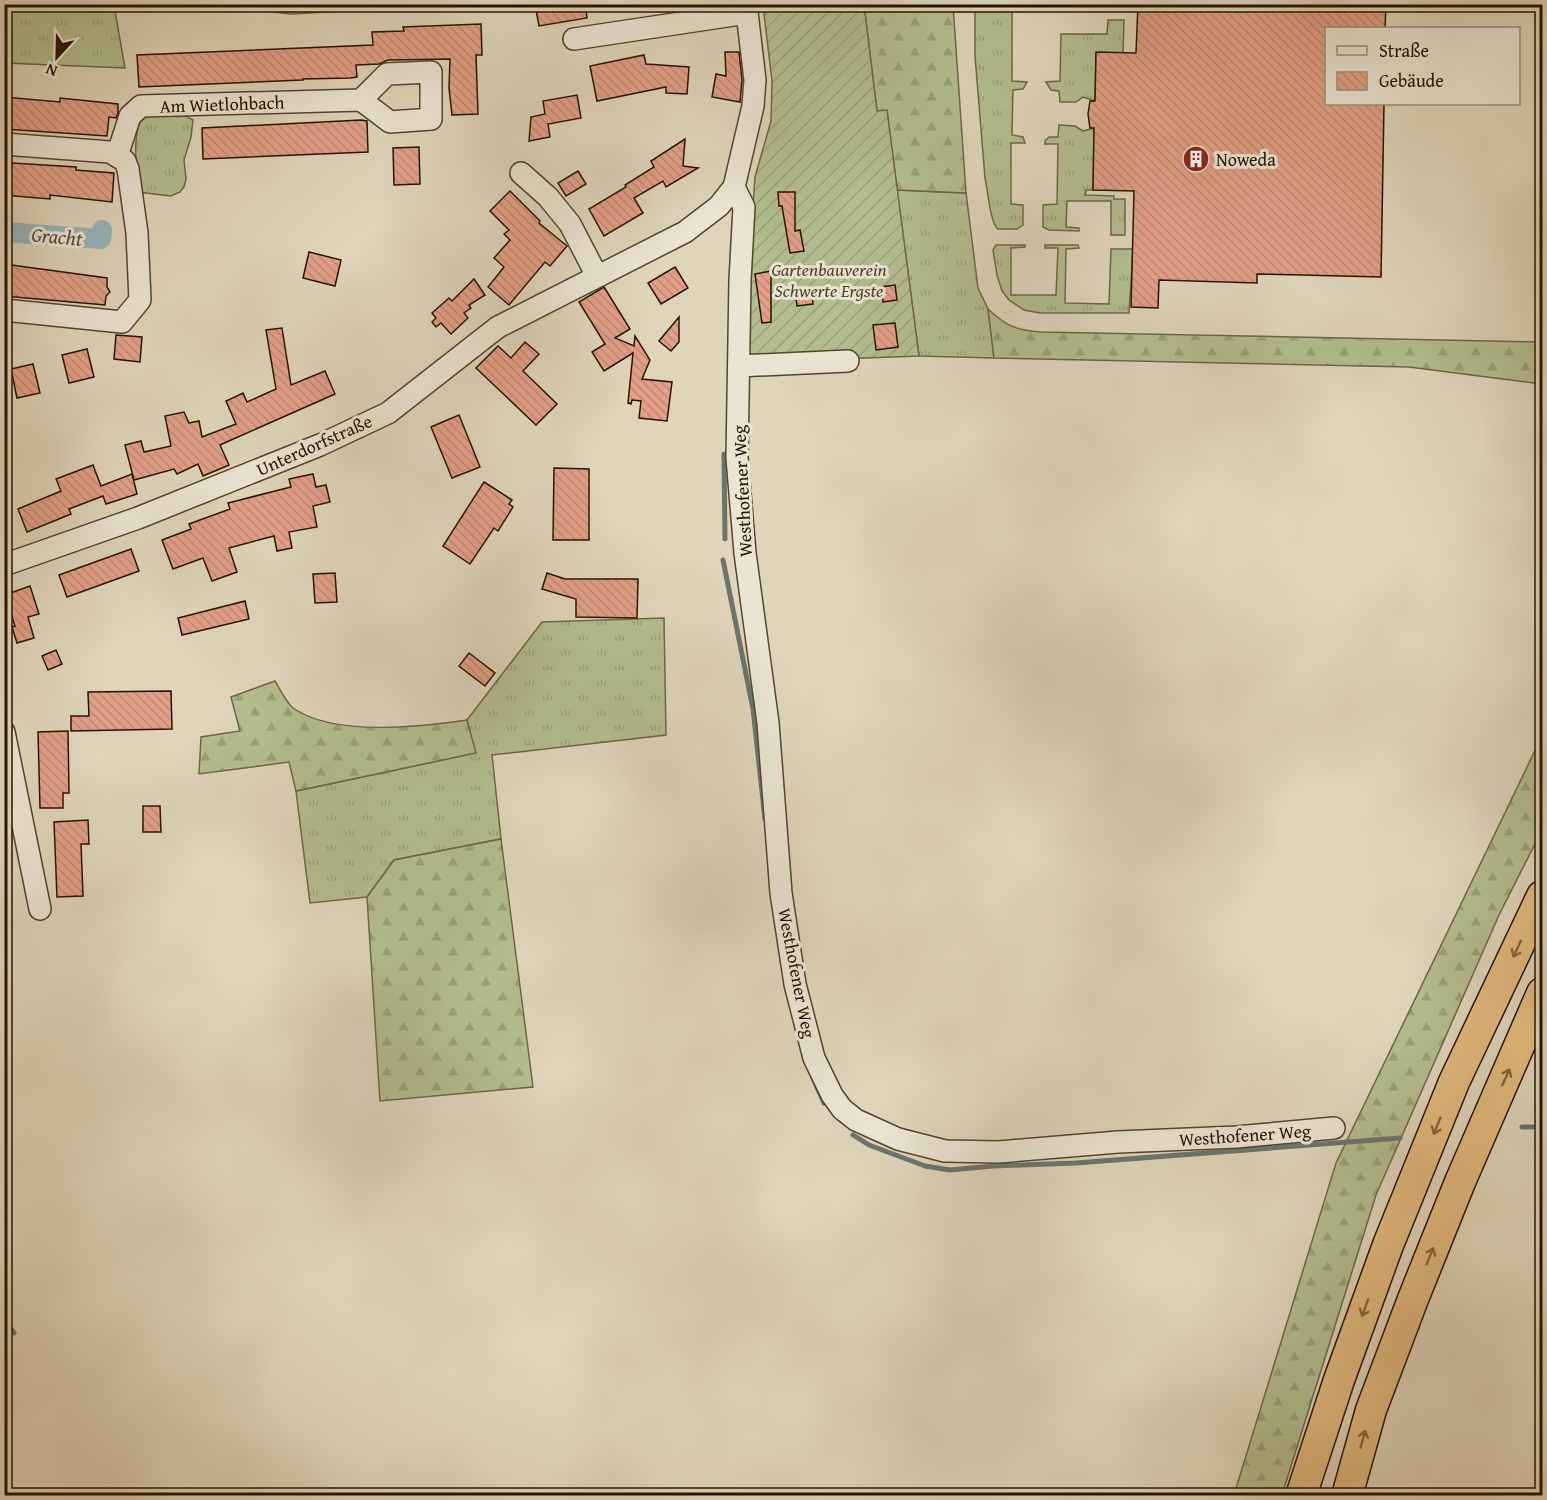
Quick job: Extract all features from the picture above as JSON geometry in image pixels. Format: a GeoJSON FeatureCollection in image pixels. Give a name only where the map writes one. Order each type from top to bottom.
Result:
{"type":"FeatureCollection","features":[{"type":"Feature","properties":{"kind":"highway"},"geometry":{"type":"LineString","coordinates":[[1301,1496],[1339,1380],[1393,1234],[1454,1082],[1542,896]]}},
{"type":"Feature","properties":{"kind":"highway"},"geometry":{"type":"LineString","coordinates":[[1347,1496],[1371,1410],[1413,1299],[1460,1182],[1542,993]]}},
{"type":"Feature","properties":{"kind":"street","name":"Unterdorfstraße"},"geometry":{"type":"LineString","coordinates":[[4,565],[138,518],[320,445],[388,413],[498,327],[685,232],[719,206],[734,187],[753,106],[755,80],[746,9],[574,39]]}},
{"type":"Feature","properties":{"kind":"street","name":"Am Wietlohbach"},"geometry":{"type":"LineString","coordinates":[[117,156],[130,116],[141,106],[361,100]]}},
{"type":"Feature","properties":{"kind":"street"},"geometry":{"type":"LineString","coordinates":[[4,144],[111,152],[125,161],[137,233],[140,300],[122,322],[4,310]]}},
{"type":"Feature","properties":{"kind":"street"},"geometry":{"type":"LineString","coordinates":[[521,173],[548,197],[570,224],[597,276]]}},
{"type":"Feature","properties":{"kind":"street","name":"Westhofener Weg"},"geometry":{"type":"LineString","coordinates":[[734,187],[744,207],[740,280],[737,458],[745,553],[768,723],[781,893],[795,984],[814,1058],[832,1095],[842,1109],[856,1120],[898,1139],[945,1151],[999,1152],[1118,1142],[1236,1137],[1334,1128]]}},
{"type":"Feature","properties":{"kind":"street"},"geometry":{"type":"LineString","coordinates":[[739,366],[848,361]]}},
{"type":"Feature","properties":{"kind":"street"},"geometry":{"type":"LineString","coordinates":[[4,732],[40,909]]}},
{"type":"Feature","properties":{"kind":"green space"},"geometry":{"type":"Polygon","coordinates":[[[5,4],[114,5],[125,68],[5,63],[5,4]]]}},
{"type":"Feature","properties":{"kind":"green space"},"geometry":{"type":"Polygon","coordinates":[[[220,5],[377,5],[347,11],[290,14],[220,5]]]}},
{"type":"Feature","properties":{"kind":"green space","name":"Gartenbauverein Schwerte Ergste"},"geometry":{"type":"Polygon","coordinates":[[[763,5],[864,5],[877,111],[887,110],[919,356],[756,362],[748,356],[755,177],[771,121],[772,81],[763,5]]]}},
{"type":"Feature","properties":{"kind":"green space"},"geometry":{"type":"Polygon","coordinates":[[[864,5],[953,5],[966,193],[897,190],[887,111],[877,111],[864,5]]]}},
{"type":"Feature","properties":{"kind":"green space"},"geometry":{"type":"Polygon","coordinates":[[[975,5],[1012,5],[1012,81],[1027,82],[1023,89],[1013,90],[1012,135],[1023,137],[1025,143],[1011,143],[1011,204],[1023,205],[1023,225],[1017,229],[998,229],[995,226],[990,206],[985,178],[975,56],[975,5]]]}},
{"type":"Feature","properties":{"kind":"green space"},"geometry":{"type":"Polygon","coordinates":[[[1108,20],[1124,20],[1123,53],[1096,53],[1095,101],[1083,97],[1076,102],[1060,102],[1059,91],[1051,90],[1046,82],[1060,81],[1061,34],[1107,34],[1108,20]]]}},
{"type":"Feature","properties":{"kind":"green space"},"geometry":{"type":"Polygon","coordinates":[[[169,113],[178,117],[184,115],[193,120],[184,160],[186,179],[184,187],[180,192],[171,196],[138,192],[136,138],[141,120],[148,114],[169,113]]]}},
{"type":"Feature","properties":{"kind":"green space"},"geometry":{"type":"Polygon","coordinates":[[[1059,125],[1075,126],[1083,131],[1094,128],[1093,190],[1086,190],[1085,195],[1114,196],[1114,199],[1125,199],[1125,235],[1111,235],[1111,201],[1067,201],[1066,227],[1079,228],[1079,231],[1049,230],[1043,227],[1043,205],[1057,204],[1058,144],[1045,144],[1045,141],[1049,137],[1058,137],[1059,125]]]}},
{"type":"Feature","properties":{"kind":"green space"},"geometry":{"type":"Polygon","coordinates":[[[897,190],[966,193],[978,288],[988,309],[994,358],[919,356],[897,190]]]}},
{"type":"Feature","properties":{"kind":"green space"},"geometry":{"type":"Polygon","coordinates":[[[996,245],[1025,245],[1025,247],[1011,248],[1011,295],[1056,295],[1058,248],[1045,248],[1045,245],[1078,245],[1079,248],[1066,249],[1065,303],[1109,304],[1111,249],[1133,249],[1129,313],[1040,313],[1024,310],[1009,300],[1002,291],[993,250],[996,245]]]}},
{"type":"Feature","properties":{"kind":"green space"},"geometry":{"type":"Polygon","coordinates":[[[988,309],[1012,326],[1040,332],[1542,342],[1542,384],[1409,367],[994,358],[988,309]]]}},
{"type":"Feature","properties":{"kind":"green space"},"geometry":{"type":"Polygon","coordinates":[[[664,618],[666,735],[492,755],[501,839],[394,860],[367,897],[310,903],[296,791],[475,753],[467,720],[542,622],[664,618]]]}},
{"type":"Feature","properties":{"kind":"green space"},"geometry":{"type":"Polygon","coordinates":[[[275,681],[293,708],[310,717],[331,723],[378,728],[467,720],[476,753],[296,791],[289,762],[199,774],[201,737],[240,731],[231,697],[275,681]]]}},
{"type":"Feature","properties":{"kind":"green space"},"geometry":{"type":"Polygon","coordinates":[[[1542,736],[1542,830],[1499,915],[1376,1195],[1282,1495],[1234,1495],[1336,1163],[1542,736]]]}},
{"type":"Feature","properties":{"kind":"green space"},"geometry":{"type":"Polygon","coordinates":[[[501,839],[533,1087],[380,1101],[367,897],[394,860],[501,839]]]}},
{"type":"Feature","properties":{"kind":"building"},"geometry":{"type":"Polygon","coordinates":[[[535,4],[585,4],[587,18],[539,26],[535,4]]]}},
{"type":"Feature","properties":{"kind":"building","name":"Noweda"},"geometry":{"type":"Polygon","coordinates":[[[1138,4],[1386,4],[1385,27],[1325,27],[1325,105],[1384,105],[1381,277],[1257,274],[1257,283],[1159,280],[1158,308],[1131,307],[1134,191],[1093,190],[1094,128],[1090,128],[1088,114],[1090,101],[1095,101],[1096,52],[1136,53],[1138,4]]]}},
{"type":"Feature","properties":{"kind":"building"},"geometry":{"type":"Polygon","coordinates":[[[481,24],[482,55],[476,55],[478,114],[452,115],[449,88],[450,59],[388,60],[379,64],[356,65],[357,77],[350,78],[139,87],[137,55],[373,45],[372,32],[404,31],[403,27],[481,24]]]}},
{"type":"Feature","properties":{"kind":"building"},"geometry":{"type":"Polygon","coordinates":[[[725,52],[739,52],[742,80],[740,102],[712,97],[716,74],[726,76],[725,52]]]}},
{"type":"Feature","properties":{"kind":"building"},"geometry":{"type":"Polygon","coordinates":[[[644,55],[646,64],[689,67],[687,94],[666,93],[666,87],[597,101],[590,66],[644,55]]]}},
{"type":"Feature","properties":{"kind":"building"},"geometry":{"type":"Polygon","coordinates":[[[577,95],[581,118],[548,124],[550,137],[529,141],[531,117],[545,114],[543,101],[577,95]]]}},
{"type":"Feature","properties":{"kind":"building"},"geometry":{"type":"Polygon","coordinates":[[[4,97],[60,102],[60,98],[118,104],[118,113],[116,118],[109,117],[107,136],[4,129],[4,97]]]}},
{"type":"Feature","properties":{"kind":"building"},"geometry":{"type":"Polygon","coordinates":[[[367,121],[368,152],[203,159],[202,128],[367,121]]]}},
{"type":"Feature","properties":{"kind":"building"},"geometry":{"type":"Polygon","coordinates":[[[685,139],[683,166],[698,168],[666,187],[663,181],[634,198],[643,213],[604,236],[589,209],[654,167],[651,161],[685,139]]]}},
{"type":"Feature","properties":{"kind":"building"},"geometry":{"type":"Polygon","coordinates":[[[419,147],[420,184],[394,185],[393,148],[419,147]]]}},
{"type":"Feature","properties":{"kind":"building"},"geometry":{"type":"Polygon","coordinates":[[[12,163],[76,167],[76,170],[114,173],[112,202],[50,195],[50,199],[4,195],[4,180],[10,180],[12,163]]]}},
{"type":"Feature","properties":{"kind":"building"},"geometry":{"type":"Polygon","coordinates":[[[578,171],[586,184],[566,196],[558,183],[578,171]]]}},
{"type":"Feature","properties":{"kind":"building"},"geometry":{"type":"Polygon","coordinates":[[[510,191],[540,221],[539,223],[567,246],[550,266],[545,262],[509,305],[488,287],[504,267],[494,258],[510,240],[504,234],[509,230],[490,211],[510,191]]]}},
{"type":"Feature","properties":{"kind":"building"},"geometry":{"type":"Polygon","coordinates":[[[778,192],[795,192],[795,231],[800,230],[804,251],[790,253],[778,192]]]}},
{"type":"Feature","properties":{"kind":"building"},"geometry":{"type":"Polygon","coordinates":[[[309,252],[341,260],[335,286],[303,278],[309,252]]]}},
{"type":"Feature","properties":{"kind":"building"},"geometry":{"type":"Polygon","coordinates":[[[4,264],[107,278],[107,287],[110,292],[106,296],[105,305],[4,296],[4,264]]]}},
{"type":"Feature","properties":{"kind":"building"},"geometry":{"type":"Polygon","coordinates":[[[675,267],[688,288],[661,304],[648,283],[675,267]]]}},
{"type":"Feature","properties":{"kind":"building"},"geometry":{"type":"Polygon","coordinates":[[[771,271],[771,322],[762,323],[755,274],[771,271]]]}},
{"type":"Feature","properties":{"kind":"building"},"geometry":{"type":"Polygon","coordinates":[[[474,279],[485,295],[469,305],[471,308],[464,313],[468,318],[451,334],[441,323],[436,327],[432,322],[436,318],[432,313],[449,298],[452,301],[474,279]]]}},
{"type":"Feature","properties":{"kind":"building"},"geometry":{"type":"Polygon","coordinates":[[[895,285],[897,300],[883,302],[881,287],[895,285]]]}},
{"type":"Feature","properties":{"kind":"building"},"geometry":{"type":"Polygon","coordinates":[[[604,287],[630,329],[615,338],[634,346],[635,336],[650,360],[642,379],[672,382],[667,421],[639,418],[641,401],[632,400],[631,404],[628,403],[633,353],[604,371],[592,352],[605,344],[579,302],[604,287]]]}},
{"type":"Feature","properties":{"kind":"building"},"geometry":{"type":"Polygon","coordinates":[[[811,288],[813,304],[797,306],[795,291],[811,288]]]}},
{"type":"Feature","properties":{"kind":"building"},"geometry":{"type":"Polygon","coordinates":[[[679,317],[679,342],[671,351],[659,341],[679,317]]]}},
{"type":"Feature","properties":{"kind":"building"},"geometry":{"type":"Polygon","coordinates":[[[895,323],[898,347],[876,350],[873,325],[895,323]]]}},
{"type":"Feature","properties":{"kind":"building"},"geometry":{"type":"Polygon","coordinates":[[[282,328],[291,385],[325,371],[335,394],[220,445],[229,465],[203,476],[198,464],[177,474],[174,469],[134,480],[125,445],[141,441],[144,452],[171,446],[165,416],[184,412],[189,423],[199,421],[202,437],[236,424],[226,401],[243,393],[247,402],[276,389],[266,330],[282,328]]]}},
{"type":"Feature","properties":{"kind":"building"},"geometry":{"type":"Polygon","coordinates":[[[116,335],[142,337],[140,362],[114,359],[116,335]]]}},
{"type":"Feature","properties":{"kind":"building"},"geometry":{"type":"Polygon","coordinates":[[[525,342],[539,354],[523,371],[557,404],[536,425],[476,368],[498,346],[511,358],[525,342]]]}},
{"type":"Feature","properties":{"kind":"building"},"geometry":{"type":"Polygon","coordinates":[[[87,349],[94,377],[69,383],[62,355],[87,349]]]}},
{"type":"Feature","properties":{"kind":"building"},"geometry":{"type":"Polygon","coordinates":[[[33,364],[40,393],[17,398],[11,369],[33,364]]]}},
{"type":"Feature","properties":{"kind":"building"},"geometry":{"type":"Polygon","coordinates":[[[459,415],[480,467],[452,478],[431,427],[459,415]]]}},
{"type":"Feature","properties":{"kind":"building"},"geometry":{"type":"Polygon","coordinates":[[[93,465],[101,486],[132,474],[137,494],[106,504],[103,496],[69,509],[71,514],[27,532],[18,509],[61,491],[56,479],[93,465]]]}},
{"type":"Feature","properties":{"kind":"building"},"geometry":{"type":"Polygon","coordinates":[[[554,468],[589,469],[589,540],[553,540],[554,468]]]}},
{"type":"Feature","properties":{"kind":"building"},"geometry":{"type":"Polygon","coordinates":[[[313,474],[316,487],[326,485],[330,502],[313,506],[317,527],[289,532],[292,548],[277,551],[274,536],[229,548],[237,572],[212,581],[203,558],[173,569],[162,540],[191,529],[189,524],[230,509],[228,503],[291,487],[289,479],[313,474]]]}},
{"type":"Feature","properties":{"kind":"building"},"geometry":{"type":"Polygon","coordinates":[[[484,482],[512,500],[509,504],[513,507],[498,531],[494,528],[470,564],[443,546],[484,482]]]}},
{"type":"Feature","properties":{"kind":"building"},"geometry":{"type":"Polygon","coordinates":[[[131,549],[139,571],[67,597],[59,575],[131,549]]]}},
{"type":"Feature","properties":{"kind":"building"},"geometry":{"type":"Polygon","coordinates":[[[335,573],[337,602],[315,603],[313,574],[335,573]]]}},
{"type":"Feature","properties":{"kind":"building"},"geometry":{"type":"Polygon","coordinates":[[[547,573],[565,579],[638,579],[637,618],[576,617],[576,599],[542,589],[547,573]]]}},
{"type":"Feature","properties":{"kind":"building"},"geometry":{"type":"Polygon","coordinates":[[[30,586],[39,614],[28,617],[34,638],[17,643],[12,627],[15,626],[5,595],[30,586]]]}},
{"type":"Feature","properties":{"kind":"building"},"geometry":{"type":"Polygon","coordinates":[[[245,601],[249,619],[182,635],[178,618],[245,601]]]}},
{"type":"Feature","properties":{"kind":"building"},"geometry":{"type":"Polygon","coordinates":[[[56,650],[62,664],[48,670],[42,656],[56,650]]]}},
{"type":"Feature","properties":{"kind":"building"},"geometry":{"type":"Polygon","coordinates":[[[469,653],[495,673],[485,686],[459,666],[469,653]]]}},
{"type":"Feature","properties":{"kind":"building"},"geometry":{"type":"Polygon","coordinates":[[[171,691],[172,729],[71,731],[71,716],[89,716],[88,692],[171,691]]]}},
{"type":"Feature","properties":{"kind":"building"},"geometry":{"type":"Polygon","coordinates":[[[68,731],[69,793],[63,793],[63,808],[40,808],[38,732],[68,731]]]}},
{"type":"Feature","properties":{"kind":"building"},"geometry":{"type":"Polygon","coordinates":[[[143,806],[160,806],[161,832],[143,832],[143,806]]]}},
{"type":"Feature","properties":{"kind":"building"},"geometry":{"type":"Polygon","coordinates":[[[88,820],[89,844],[81,844],[83,896],[57,897],[54,822],[88,820]]]}},
{"type":"Feature","properties":{"kind":"waterway","name":"Gracht"},"geometry":{"type":"LineString","coordinates":[[4,232],[101,239],[102,230]]}},
{"type":"Feature","properties":{"kind":"waterway"},"geometry":{"type":"LineString","coordinates":[[724,454],[725,539]]}},
{"type":"Feature","properties":{"kind":"waterway"},"geometry":{"type":"LineString","coordinates":[[723,560],[753,709],[765,819]]}},
{"type":"Feature","properties":{"kind":"waterway"},"geometry":{"type":"LineString","coordinates":[[813,1078],[824,1103]]}},
{"type":"Feature","properties":{"kind":"waterway"},"geometry":{"type":"LineString","coordinates":[[1522,1127],[1542,1127]]}},
{"type":"Feature","properties":{"kind":"waterway"},"geometry":{"type":"LineString","coordinates":[[853,1135],[869,1145],[925,1166],[950,1170],[1076,1163],[1400,1138]]}},
{"type":"Feature","properties":{"kind":"waterway"},"geometry":{"type":"LineString","coordinates":[[4,1319],[14,1333]]}},
{"type":"Feature","properties":{"kind":"waterway"},"geometry":{"type":"LineString","coordinates":[[4,1370],[10,1357]]}},
{"type":"Feature","properties":{"kind":"place","name":"Noweda"},"geometry":{"type":"Point","coordinates":[1196,159]}}]}
